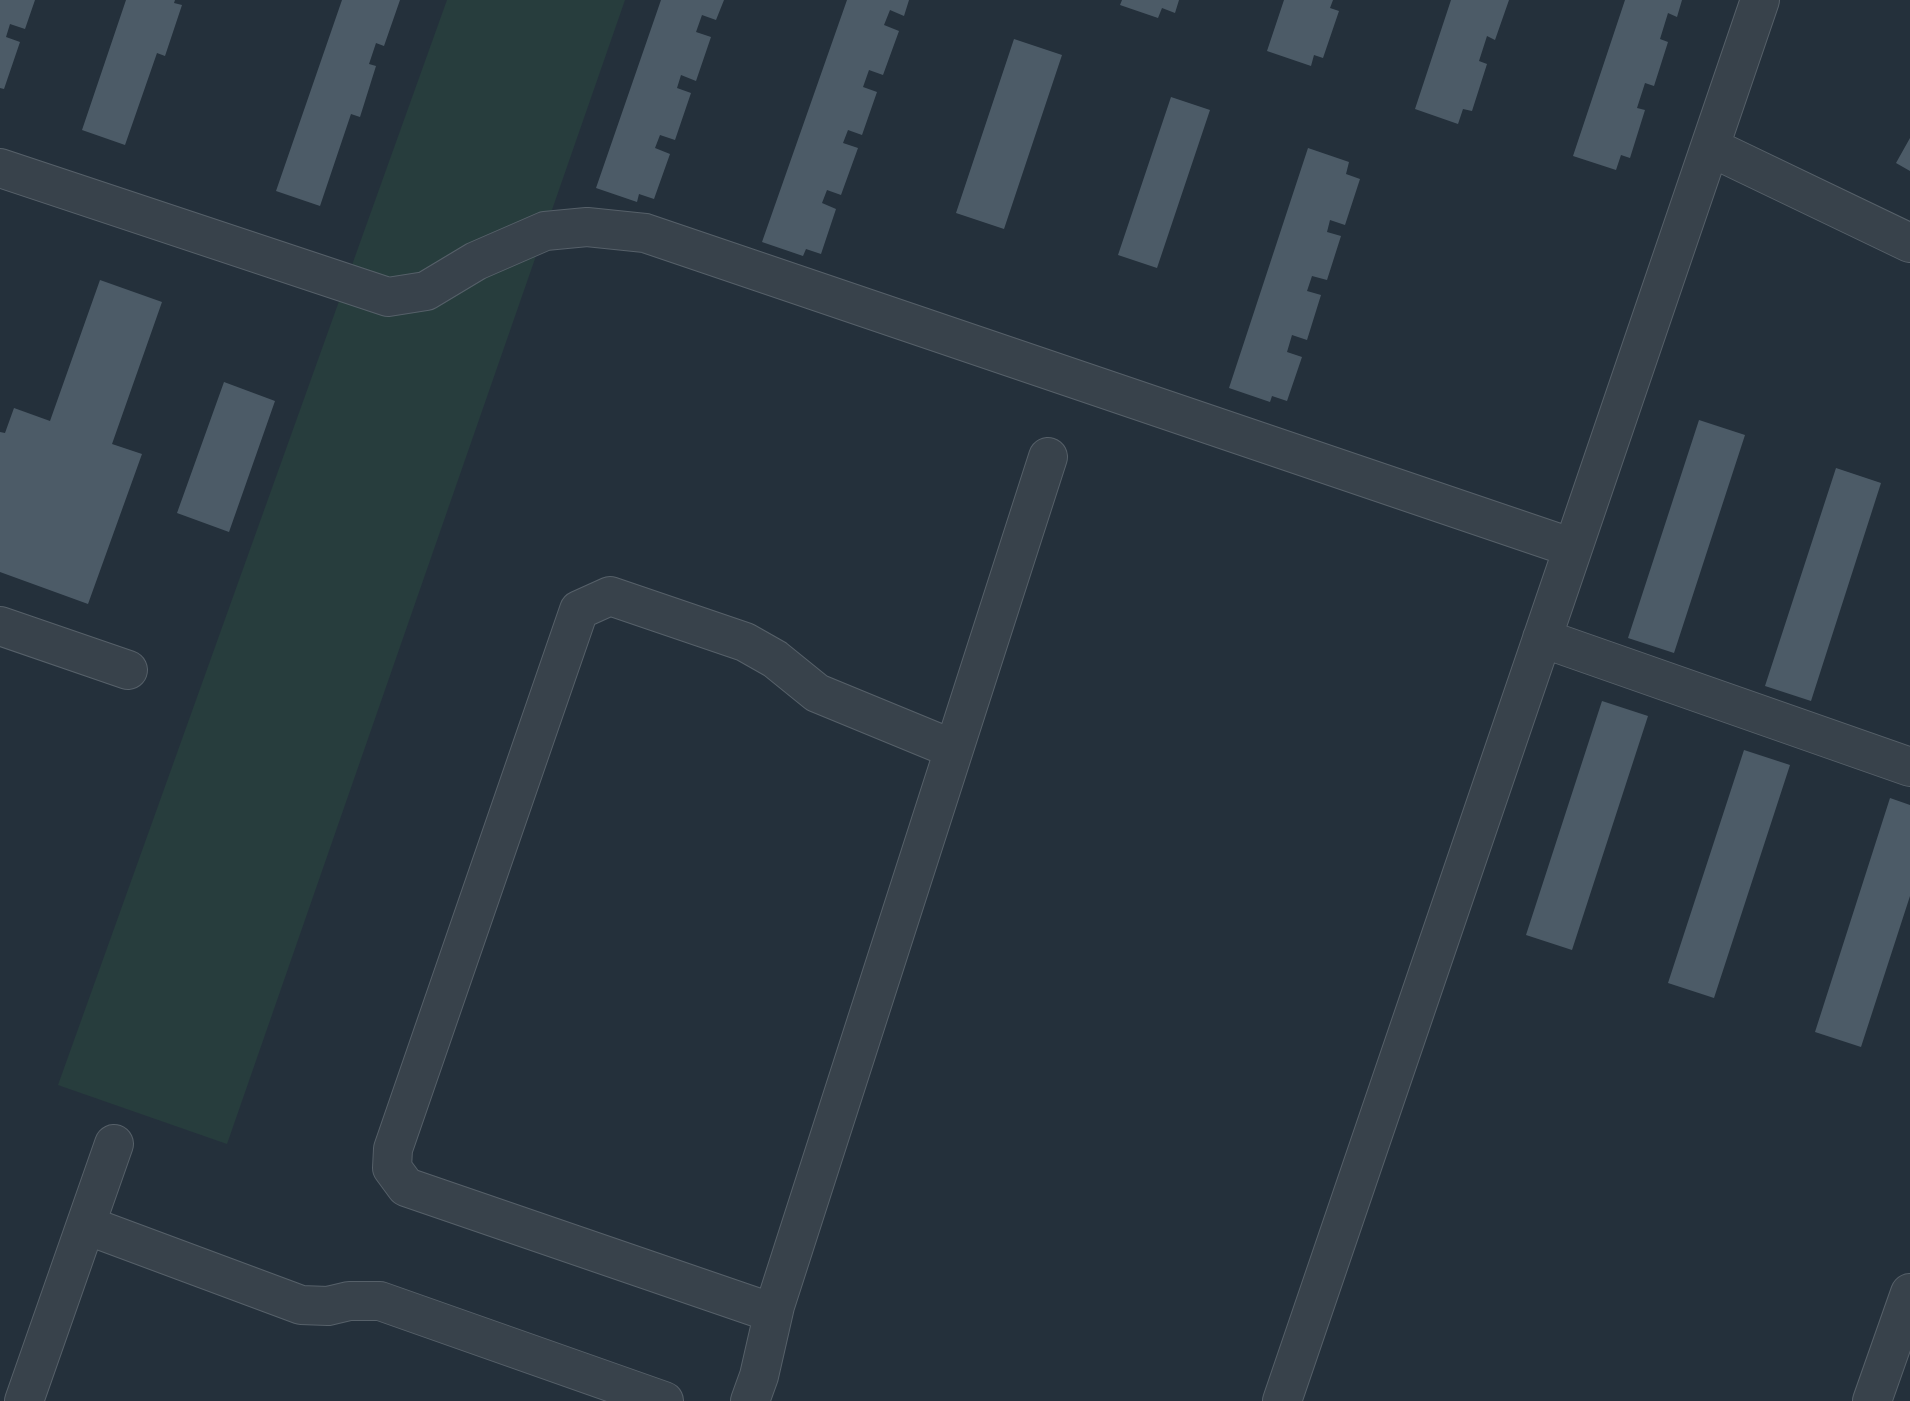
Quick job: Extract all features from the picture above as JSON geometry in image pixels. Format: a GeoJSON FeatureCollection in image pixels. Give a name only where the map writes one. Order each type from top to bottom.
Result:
{"type":"FeatureCollection","features":[{"type":"Feature","properties":{"kind":"street"},"geometry":{"type":"LineString","coordinates":[[1282,1401],[1760,0]]}},
{"type":"Feature","properties":{"kind":"street"},"geometry":{"type":"LineString","coordinates":[[1710,147],[1910,243]]}},
{"type":"Feature","properties":{"kind":"street"},"geometry":{"type":"LineString","coordinates":[[0,168],[388,297],[426,291],[476,261],[545,231],[587,228],[645,233],[1573,548]]}},
{"type":"Feature","properties":{"kind":"street"},"geometry":{"type":"LineString","coordinates":[[750,1401],[759,1376],[773,1313],[1048,457]]}},
{"type":"Feature","properties":{"kind":"street"},"geometry":{"type":"LineString","coordinates":[[773,1313],[406,1187],[392,1168],[393,1149],[579,610],[610,596],[745,642],[775,659],[817,693],[953,749]]}},
{"type":"Feature","properties":{"kind":"street"},"geometry":{"type":"LineString","coordinates":[[0,626],[128,670]]}},
{"type":"Feature","properties":{"kind":"street"},"geometry":{"type":"LineString","coordinates":[[1542,638],[1910,767]]}},
{"type":"Feature","properties":{"kind":"street"},"geometry":{"type":"LineString","coordinates":[[24,1401],[114,1144]]}},
{"type":"Feature","properties":{"kind":"street"},"geometry":{"type":"LineString","coordinates":[[86,1225],[301,1305],[328,1306],[349,1301],[380,1301],[664,1401]]}},
{"type":"Feature","properties":{"kind":"street"},"geometry":{"type":"LineString","coordinates":[[1872,1401],[1910,1293]]}},
{"type":"Feature","properties":{"kind":"green space"},"geometry":{"type":"Polygon","coordinates":[[[447,0],[625,0],[227,1144],[58,1085],[447,0]]]}},
{"type":"Feature","properties":{"kind":"building"},"geometry":{"type":"Polygon","coordinates":[[[0,0],[35,0],[25,29],[10,24],[6,37],[20,42],[4,89],[0,88],[0,0]]]}},
{"type":"Feature","properties":{"kind":"building"},"geometry":{"type":"Polygon","coordinates":[[[126,0],[175,0],[174,3],[182,5],[165,56],[157,53],[125,145],[82,130],[126,0]]]}},
{"type":"Feature","properties":{"kind":"building"},"geometry":{"type":"Polygon","coordinates":[[[342,0],[400,0],[384,46],[376,43],[369,64],[376,66],[360,117],[351,114],[320,206],[276,191],[342,0]]]}},
{"type":"Feature","properties":{"kind":"building"},"geometry":{"type":"Polygon","coordinates":[[[661,0],[724,0],[716,20],[702,15],[696,32],[711,37],[696,81],[681,75],[677,88],[691,93],[675,140],[660,135],[655,148],[670,154],[654,199],[639,194],[637,202],[596,188],[661,0]]]}},
{"type":"Feature","properties":{"kind":"building"},"geometry":{"type":"Polygon","coordinates":[[[847,0],[909,0],[904,16],[890,10],[884,25],[899,31],[883,75],[869,70],[863,87],[877,92],[862,135],[848,130],[843,143],[858,148],[841,195],[827,190],[822,203],[836,209],[821,254],[806,249],[803,256],[762,242],[847,0]]]}},
{"type":"Feature","properties":{"kind":"building"},"geometry":{"type":"Polygon","coordinates":[[[1122,0],[1179,0],[1175,13],[1162,8],[1158,18],[1120,5],[1122,0]]]}},
{"type":"Feature","properties":{"kind":"building"},"geometry":{"type":"Polygon","coordinates":[[[1284,0],[1333,0],[1330,8],[1339,11],[1323,58],[1314,55],[1311,66],[1267,51],[1284,0]]]}},
{"type":"Feature","properties":{"kind":"building"},"geometry":{"type":"Polygon","coordinates":[[[1451,0],[1509,0],[1495,40],[1487,36],[1479,61],[1487,64],[1472,111],[1463,109],[1458,124],[1415,109],[1451,0]]]}},
{"type":"Feature","properties":{"kind":"building"},"geometry":{"type":"Polygon","coordinates":[[[1625,0],[1682,0],[1677,17],[1668,13],[1660,39],[1668,42],[1654,86],[1645,83],[1637,108],[1645,110],[1630,158],[1621,155],[1616,170],[1573,156],[1625,0]]]}},
{"type":"Feature","properties":{"kind":"building"},"geometry":{"type":"Polygon","coordinates":[[[1014,39],[1062,55],[1004,229],[956,213],[1014,39]]]}},
{"type":"Feature","properties":{"kind":"building"},"geometry":{"type":"Polygon","coordinates":[[[1171,97],[1210,110],[1157,268],[1118,255],[1171,97]]]}},
{"type":"Feature","properties":{"kind":"building"},"geometry":{"type":"Polygon","coordinates":[[[1910,138],[1910,171],[1896,163],[1910,138]]]}},
{"type":"Feature","properties":{"kind":"building"},"geometry":{"type":"Polygon","coordinates":[[[1308,148],[1349,162],[1346,174],[1360,179],[1345,225],[1330,220],[1327,232],[1341,236],[1327,280],[1312,276],[1307,291],[1321,295],[1307,340],[1292,335],[1287,352],[1302,357],[1287,401],[1272,396],[1270,402],[1229,388],[1308,148]]]}},
{"type":"Feature","properties":{"kind":"building"},"geometry":{"type":"Polygon","coordinates":[[[100,280],[162,302],[112,444],[142,454],[88,604],[0,572],[0,432],[5,433],[14,408],[50,421],[100,280]]]}},
{"type":"Feature","properties":{"kind":"building"},"geometry":{"type":"Polygon","coordinates":[[[224,382],[275,401],[229,532],[177,513],[224,382]]]}},
{"type":"Feature","properties":{"kind":"building"},"geometry":{"type":"Polygon","coordinates":[[[1699,420],[1745,435],[1674,653],[1628,638],[1699,420]]]}},
{"type":"Feature","properties":{"kind":"building"},"geometry":{"type":"Polygon","coordinates":[[[1836,468],[1881,483],[1811,701],[1765,686],[1836,468]]]}},
{"type":"Feature","properties":{"kind":"building"},"geometry":{"type":"Polygon","coordinates":[[[1602,701],[1648,716],[1572,950],[1526,935],[1602,701]]]}},
{"type":"Feature","properties":{"kind":"building"},"geometry":{"type":"Polygon","coordinates":[[[1744,750],[1790,765],[1714,998],[1668,983],[1744,750]]]}},
{"type":"Feature","properties":{"kind":"building"},"geometry":{"type":"Polygon","coordinates":[[[1890,798],[1910,805],[1910,896],[1861,1047],[1815,1032],[1890,798]]]}}]}
